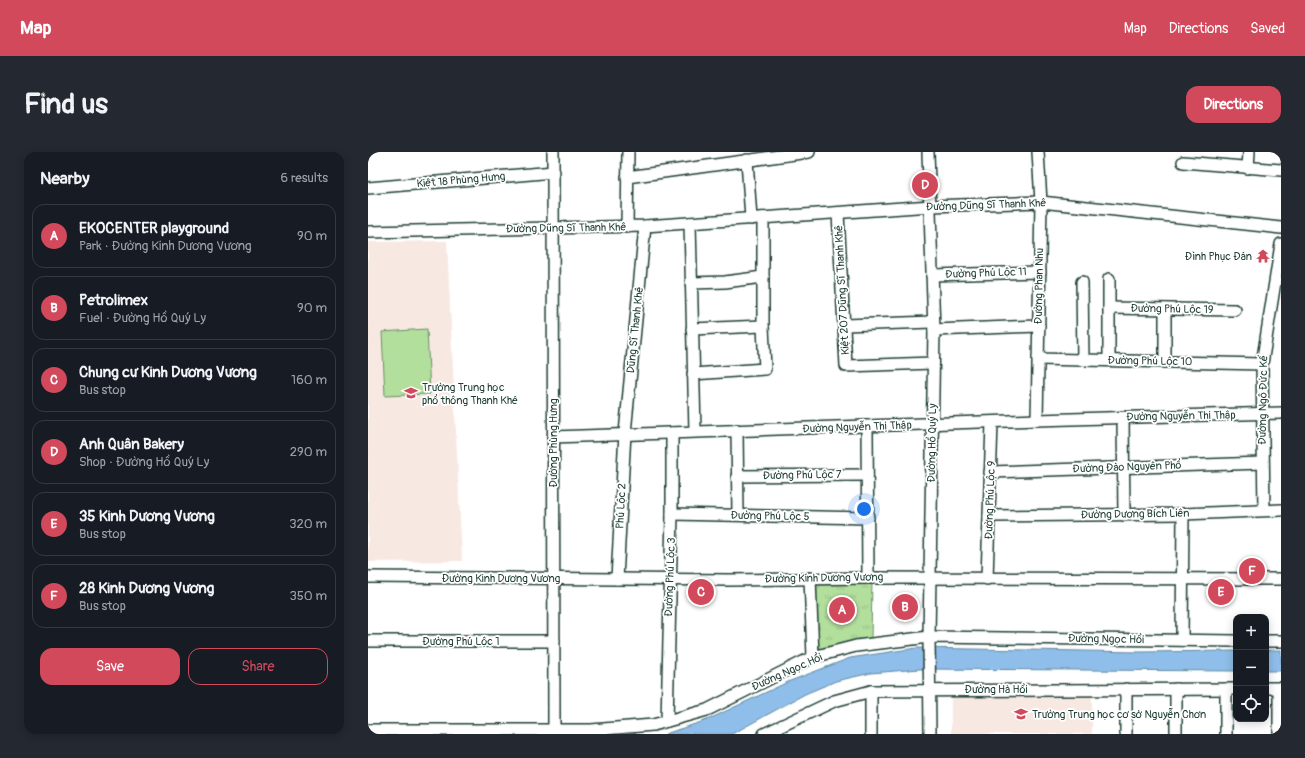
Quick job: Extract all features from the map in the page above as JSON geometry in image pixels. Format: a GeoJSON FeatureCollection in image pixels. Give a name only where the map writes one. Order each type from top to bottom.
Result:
{"type":"FeatureCollection","features":[{"type":"Feature","properties":{"kind":"street","name":"Đường Phùng Hưng"},"geometry":{"type":"LineString","coordinates":[[553,152],[554,732]]}},
{"type":"Feature","properties":{"kind":"street"},"geometry":{"type":"LineString","coordinates":[[627,227],[628,152]]}},
{"type":"Feature","properties":{"kind":"street"},"geometry":{"type":"LineString","coordinates":[[628,177],[809,152]]}},
{"type":"Feature","properties":{"kind":"street","name":"Đường Hồ Quý Ly"},"geometry":{"type":"LineString","coordinates":[[928,152],[931,206],[933,326],[929,641],[930,734]]}},
{"type":"Feature","properties":{"kind":"street","name":"Đường Phan Nhu"},"geometry":{"type":"LineString","coordinates":[[1037,420],[1041,202],[1038,152]]}},
{"type":"Feature","properties":{"kind":"street"},"geometry":{"type":"LineString","coordinates":[[1248,168],[1249,152]]}},
{"type":"Feature","properties":{"kind":"street"},"geometry":{"type":"LineString","coordinates":[[747,160],[751,219]]}},
{"type":"Feature","properties":{"kind":"street"},"geometry":{"type":"LineString","coordinates":[[1183,162],[1281,170]]}},
{"type":"Feature","properties":{"kind":"street","name":"Kiệt 18 Phùng Hưng"},"geometry":{"type":"LineString","coordinates":[[368,188],[554,172]]}},
{"type":"Feature","properties":{"kind":"street","name":"Đường Dũng Sĩ Thanh Khê"},"geometry":{"type":"LineString","coordinates":[[368,232],[627,227],[931,206],[1041,202],[1281,228]]}},
{"type":"Feature","properties":{"kind":"street","name":"Kiệt 207 Dũng Sĩ Thanh Khê"},"geometry":{"type":"LineString","coordinates":[[838,213],[846,366],[933,363]]}},
{"type":"Feature","properties":{"kind":"street"},"geometry":{"type":"LineString","coordinates":[[693,374],[765,369],[762,326],[763,218]]}},
{"type":"Feature","properties":{"kind":"street"},"geometry":{"type":"LineString","coordinates":[[690,223],[695,431]]}},
{"type":"Feature","properties":{"kind":"street","name":"Dũng Sĩ Thanh Khê"},"geometry":{"type":"LineString","coordinates":[[625,433],[645,226]]}},
{"type":"Feature","properties":{"kind":"street","name":"Đường Ngô Đức Kế"},"geometry":{"type":"LineString","coordinates":[[1264,510],[1262,364],[1281,244]]}},
{"type":"Feature","properties":{"kind":"street","name":"Đường Phú Lộc 11"},"geometry":{"type":"LineString","coordinates":[[932,275],[1040,272]]}},
{"type":"Feature","properties":{"kind":"street"},"geometry":{"type":"LineString","coordinates":[[691,282],[725,282],[763,277]]}},
{"type":"Feature","properties":{"kind":"street"},"geometry":{"type":"LineString","coordinates":[[1110,279],[1110,360]]}},
{"type":"Feature","properties":{"kind":"street"},"geometry":{"type":"LineString","coordinates":[[1082,282],[1083,360]]}},
{"type":"Feature","properties":{"kind":"street","name":"Đường Phú Lộc 19"},"geometry":{"type":"LineString","coordinates":[[1110,308],[1234,310]]}},
{"type":"Feature","properties":{"kind":"street"},"geometry":{"type":"LineString","coordinates":[[1165,309],[1165,362]]}},
{"type":"Feature","properties":{"kind":"street"},"geometry":{"type":"LineString","coordinates":[[844,325],[1039,326]]}},
{"type":"Feature","properties":{"kind":"street"},"geometry":{"type":"LineString","coordinates":[[692,329],[762,326]]}},
{"type":"Feature","properties":{"kind":"street","name":"Đường Phú Lộc 10"},"geometry":{"type":"LineString","coordinates":[[1038,359],[1262,364]]}},
{"type":"Feature","properties":{"kind":"street","name":"Đường Nguyễn Thị Thập"},"geometry":{"type":"LineString","coordinates":[[553,437],[625,433],[672,433],[695,431],[867,427],[1037,420],[1281,413]]}},
{"type":"Feature","properties":{"kind":"street"},"geometry":{"type":"LineString","coordinates":[[1123,418],[1124,515]]}},
{"type":"Feature","properties":{"kind":"street","name":"Đường Phú Lộc 9"},"geometry":{"type":"LineString","coordinates":[[987,579],[992,422]]}},
{"type":"Feature","properties":{"kind":"street"},"geometry":{"type":"LineString","coordinates":[[867,427],[868,578]]}},
{"type":"Feature","properties":{"kind":"street"},"geometry":{"type":"LineString","coordinates":[[737,430],[738,515]]}},
{"type":"Feature","properties":{"kind":"street","name":"Phú Lộc 2"},"geometry":{"type":"LineString","coordinates":[[617,579],[625,433]]}},
{"type":"Feature","properties":{"kind":"street","name":"Đường Phú Lộc 3"},"geometry":{"type":"LineString","coordinates":[[667,721],[672,514],[672,433]]}},
{"type":"Feature","properties":{"kind":"street","name":"Đường Đào Nguyên Phổ"},"geometry":{"type":"LineString","coordinates":[[990,472],[1263,462]]}},
{"type":"Feature","properties":{"kind":"street","name":"Đường Phú Lộc 7"},"geometry":{"type":"LineString","coordinates":[[737,476],[867,475]]}},
{"type":"Feature","properties":{"kind":"street","name":"Đường Dương Bích Liên"},"geometry":{"type":"LineString","coordinates":[[989,516],[1183,514],[1281,510]]}},
{"type":"Feature","properties":{"kind":"street","name":"Đường Phú Lộc 5"},"geometry":{"type":"LineString","coordinates":[[672,514],[868,518]]}},
{"type":"Feature","properties":{"kind":"street"},"geometry":{"type":"LineString","coordinates":[[1182,640],[1183,514]]}},
{"type":"Feature","properties":{"kind":"street","name":"Đường Kinh Dương Vương"},"geometry":{"type":"LineString","coordinates":[[368,577],[617,579],[1281,579]]}},
{"type":"Feature","properties":{"kind":"street"},"geometry":{"type":"LineString","coordinates":[[810,578],[813,657]]}},
{"type":"Feature","properties":{"kind":"street","name":"Đường Phú Lộc 1"},"geometry":{"type":"LineString","coordinates":[[368,641],[554,641]]}},
{"type":"Feature","properties":{"kind":"street","name":"Đường Ngọc Hồi"},"geometry":{"type":"LineString","coordinates":[[368,730],[554,732],[633,728],[667,721],[707,710],[813,657],[856,646],[929,641],[1233,641]]}},
{"type":"Feature","properties":{"kind":"street"},"geometry":{"type":"LineString","coordinates":[[1269,641],[1281,641]]}},
{"type":"Feature","properties":{"kind":"street"},"geometry":{"type":"LineString","coordinates":[[1269,688],[1280,688],[1279,734]]}},
{"type":"Feature","properties":{"kind":"street","name":"Đường Hà Hồi"},"geometry":{"type":"LineString","coordinates":[[764,734],[834,701],[871,691],[930,689],[1231,689]]}},
{"type":"Feature","properties":{"kind":"street"},"geometry":{"type":"LineString","coordinates":[[1126,689],[1126,734]]}},
{"type":"Feature","properties":{"kind":"street"},"geometry":{"type":"LineString","coordinates":[[1176,689],[1176,734]]}},
{"type":"Feature","properties":{"kind":"street"},"geometry":{"type":"LineString","coordinates":[[1226,734],[1231,689]]}},
{"type":"Feature","properties":{"kind":"street"},"geometry":{"type":"LineString","coordinates":[[871,691],[871,734]]}},
{"type":"Feature","properties":{"kind":"shaded area","name":"Trường Trung học phổ thông Thanh Khê"},"geometry":{"type":"Polygon","coordinates":[[[447,241],[462,561],[368,562],[368,242],[447,241]]]}},
{"type":"Feature","properties":{"kind":"shaded area","name":"Trường Trung học cơ sở Nguyễn Chơn"},"geometry":{"type":"Polygon","coordinates":[[[1092,694],[1092,734],[951,734],[951,695],[1092,694]]]}},
{"type":"Feature","properties":{"kind":"green space"},"geometry":{"type":"Polygon","coordinates":[[[427,329],[430,394],[385,396],[382,332],[427,329]]]}},
{"type":"Feature","properties":{"kind":"green space"},"geometry":{"type":"Polygon","coordinates":[[[810,578],[872,581],[871,640],[813,657],[810,578]]]}},
{"type":"Feature","properties":{"kind":"water"},"geometry":{"type":"Polygon","coordinates":[[[916,648],[1139,652],[1233,651],[1233,671],[920,669],[871,673],[836,681],[805,694],[732,734],[665,734],[707,720],[790,681],[850,658],[916,648]]]}},
{"type":"Feature","properties":{"kind":"water"},"geometry":{"type":"Polygon","coordinates":[[[1269,650],[1281,650],[1281,671],[1269,671],[1269,650]]]}},
{"type":"Feature","properties":{"kind":"place","name":"Anh Quân Bakery"},"geometry":{"type":"Point","coordinates":[925,185]}},
{"type":"Feature","properties":{"kind":"place","name":"Đình Phục Đán"},"geometry":{"type":"Point","coordinates":[1263,256]}},
{"type":"Feature","properties":{"kind":"place","name":"Trường Trung học phổ thông Thanh Khê"},"geometry":{"type":"Point","coordinates":[411,393]}},
{"type":"Feature","properties":{"kind":"place","name":"28 Kinh Dương Vương"},"geometry":{"type":"Point","coordinates":[1252,571]}},
{"type":"Feature","properties":{"kind":"place","name":"Chung cư Kinh Dương Vương"},"geometry":{"type":"Point","coordinates":[701,592]}},
{"type":"Feature","properties":{"kind":"place","name":"35 Kinh Dương Vương"},"geometry":{"type":"Point","coordinates":[1221,592]}},
{"type":"Feature","properties":{"kind":"place","name":"Petrolimex"},"geometry":{"type":"Point","coordinates":[905,607]}},
{"type":"Feature","properties":{"kind":"place","name":"EKOCENTER playground"},"geometry":{"type":"Point","coordinates":[842,610]}},
{"type":"Feature","properties":{"kind":"place","name":"Trường Trung học cơ sở Nguyễn Chơn"},"geometry":{"type":"Point","coordinates":[1021,714]}}]}
